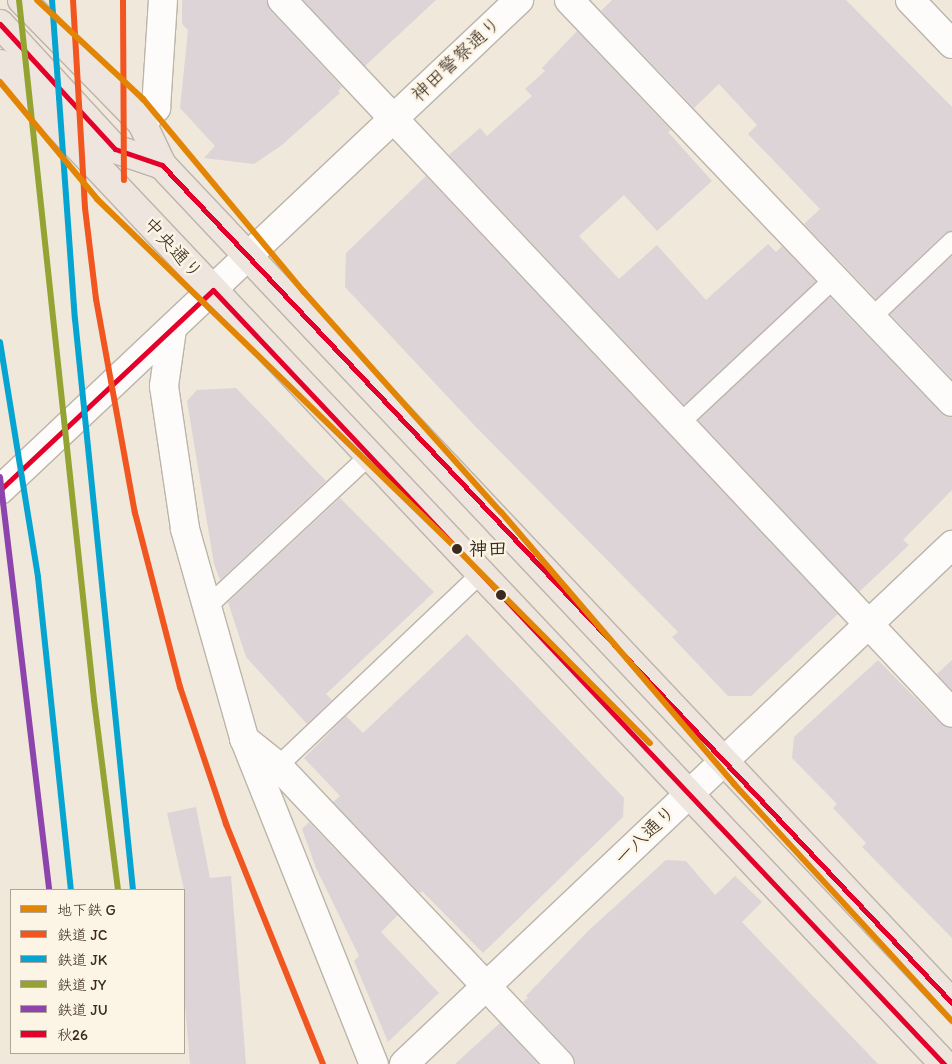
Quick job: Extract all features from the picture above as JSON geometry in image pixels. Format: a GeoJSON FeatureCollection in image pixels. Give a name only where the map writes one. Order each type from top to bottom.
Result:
{"type":"FeatureCollection","features":[{"type":"Feature","properties":{"kind":"highway"},"geometry":{"type":"LineString","coordinates":[[22,0],[142,123],[162,165],[952,1003]]}},
{"type":"Feature","properties":{"kind":"highway"},"geometry":{"type":"LineString","coordinates":[[0,24],[115,149],[162,165]]}},
{"type":"Feature","properties":{"kind":"highway","name":"中央通り"},"geometry":{"type":"LineString","coordinates":[[0,64],[688,793],[932,1060]]}},
{"type":"Feature","properties":{"kind":"street"},"geometry":{"type":"LineString","coordinates":[[142,123],[156,108],[163,0]]}},
{"type":"Feature","properties":{"kind":"street"},"geometry":{"type":"LineString","coordinates":[[282,0],[952,713]]}},
{"type":"Feature","properties":{"kind":"street","name":"神田警察通り"},"geometry":{"type":"LineString","coordinates":[[0,490],[249,257],[393,117],[519,0]]}},
{"type":"Feature","properties":{"kind":"street"},"geometry":{"type":"LineString","coordinates":[[569,0],[952,402]]}},
{"type":"Feature","properties":{"kind":"street"},"geometry":{"type":"LineString","coordinates":[[910,0],[952,44]]}},
{"type":"Feature","properties":{"kind":"street"},"geometry":{"type":"LineString","coordinates":[[172,329],[164,386],[186,530],[207,607],[244,738],[374,1064]]}},
{"type":"Feature","properties":{"kind":"street","name":"一八通り"},"geometry":{"type":"LineString","coordinates":[[404,1064],[722,761],[760,730],[952,545]]}},
{"type":"Feature","properties":{"kind":"street"},"geometry":{"type":"LineString","coordinates":[[244,738],[278,766],[485,987],[560,1064]]}},
{"type":"Feature","properties":{"kind":"lane"},"geometry":{"type":"LineString","coordinates":[[871,318],[952,241]]}},
{"type":"Feature","properties":{"kind":"lane"},"geometry":{"type":"LineString","coordinates":[[680,423],[834,279]]}},
{"type":"Feature","properties":{"kind":"lane"},"geometry":{"type":"LineString","coordinates":[[207,607],[369,456]]}},
{"type":"Feature","properties":{"kind":"lane"},"geometry":{"type":"LineString","coordinates":[[278,766],[480,574]]}},
{"type":"Feature","properties":{"kind":"building"},"geometry":{"type":"Polygon","coordinates":[[[182,0],[267,0],[271,11],[342,87],[338,91],[340,93],[282,145],[254,164],[204,158],[215,146],[180,108],[188,30],[182,24],[182,0]]]}},
{"type":"Feature","properties":{"kind":"building"},"geometry":{"type":"Polygon","coordinates":[[[303,0],[436,0],[365,66],[303,0]]]}},
{"type":"Feature","properties":{"kind":"building"},"geometry":{"type":"Polygon","coordinates":[[[612,0],[846,0],[952,107],[952,231],[945,233],[876,299],[804,224],[820,209],[748,134],[757,125],[719,84],[694,108],[601,11],[612,0]]]}},
{"type":"Feature","properties":{"kind":"building"},"geometry":{"type":"Polygon","coordinates":[[[577,31],[671,130],[668,132],[712,181],[657,231],[624,195],[579,236],[619,279],[657,245],[706,300],[768,244],[776,252],[782,246],[816,282],[684,405],[449,155],[480,128],[487,136],[532,96],[525,89],[545,71],[542,68],[577,31]]]}},
{"type":"Feature","properties":{"kind":"building"},"geometry":{"type":"Polygon","coordinates":[[[426,176],[838,614],[751,696],[728,696],[672,637],[678,632],[474,425],[345,287],[346,253],[426,176]]]}},
{"type":"Feature","properties":{"kind":"building"},"geometry":{"type":"Polygon","coordinates":[[[952,256],[952,379],[890,314],[952,256]]]}},
{"type":"Feature","properties":{"kind":"building"},"geometry":{"type":"Polygon","coordinates":[[[830,297],[941,413],[952,417],[952,490],[903,540],[909,545],[859,592],[698,420],[830,297]]]}},
{"type":"Feature","properties":{"kind":"building"},"geometry":{"type":"Polygon","coordinates":[[[236,388],[326,481],[220,580],[214,564],[187,401],[197,390],[236,388]]]}},
{"type":"Feature","properties":{"kind":"building"},"geometry":{"type":"Polygon","coordinates":[[[340,498],[434,592],[326,694],[332,700],[307,724],[246,657],[228,602],[340,498]]]}},
{"type":"Feature","properties":{"kind":"building"},"geometry":{"type":"Polygon","coordinates":[[[467,634],[624,798],[623,817],[483,953],[422,891],[420,893],[333,802],[340,796],[304,758],[346,716],[363,733],[467,634]]]}},
{"type":"Feature","properties":{"kind":"building"},"geometry":{"type":"Polygon","coordinates":[[[878,660],[941,724],[952,728],[952,938],[862,847],[866,843],[833,808],[837,804],[792,758],[794,737],[878,660]]]}},
{"type":"Feature","properties":{"kind":"building"},"geometry":{"type":"Polygon","coordinates":[[[952,660],[952,690],[937,674],[952,660]]]}},
{"type":"Feature","properties":{"kind":"building"},"geometry":{"type":"Polygon","coordinates":[[[196,807],[210,878],[231,876],[246,1064],[190,1064],[185,1006],[185,889],[167,813],[196,807]]]}},
{"type":"Feature","properties":{"kind":"building"},"geometry":{"type":"Polygon","coordinates":[[[309,822],[398,915],[381,932],[439,993],[388,1042],[354,961],[359,956],[316,868],[302,829],[309,822]]]}},
{"type":"Feature","properties":{"kind":"building"},"geometry":{"type":"Polygon","coordinates":[[[666,860],[686,861],[715,895],[735,876],[762,902],[742,922],[878,1064],[575,1064],[571,1053],[523,1002],[528,998],[526,996],[588,931],[666,860]]]}},
{"type":"Feature","properties":{"kind":"building"},"geometry":{"type":"Polygon","coordinates":[[[500,1023],[538,1064],[455,1064],[500,1023]]]}},
{"type":"Feature","properties":{"kind":"metro line","name":"G"},"geometry":{"type":"LineString","coordinates":[[37,0],[143,99],[304,292],[501,512],[734,784],[952,1021]]}},
{"type":"Feature","properties":{"kind":"metro line","name":"G"},"geometry":{"type":"LineString","coordinates":[[0,82],[97,199],[461,553],[650,743]]}},
{"type":"Feature","properties":{"kind":"rail line","name":"JY"},"geometry":{"type":"LineString","coordinates":[[19,0],[94,700],[118,889]]}},
{"type":"Feature","properties":{"kind":"rail line","name":"JK"},"geometry":{"type":"LineString","coordinates":[[52,0],[75,319],[133,889]]}},
{"type":"Feature","properties":{"kind":"rail line","name":"JC"},"geometry":{"type":"LineString","coordinates":[[73,0],[85,208],[96,299],[135,513],[180,687],[226,824],[323,1064]]}},
{"type":"Feature","properties":{"kind":"rail line","name":"JC"},"geometry":{"type":"LineString","coordinates":[[123,0],[124,180]]}},
{"type":"Feature","properties":{"kind":"rail line","name":"JK"},"geometry":{"type":"LineString","coordinates":[[0,342],[38,577],[71,889]]}},
{"type":"Feature","properties":{"kind":"rail line","name":"JU"},"geometry":{"type":"LineString","coordinates":[[0,477],[49,889]]}},
{"type":"Feature","properties":{"kind":"transit line","name":"秋26"},"geometry":{"type":"LineString","coordinates":[[0,24],[115,149],[162,165],[952,1003]]}},
{"type":"Feature","properties":{"kind":"transit line","name":"秋26"},"geometry":{"type":"LineString","coordinates":[[0,490],[213,290],[944,1064]]}},
{"type":"Feature","properties":{"kind":"place","name":"神田"},"geometry":{"type":"Point","coordinates":[457,549]}}]}
